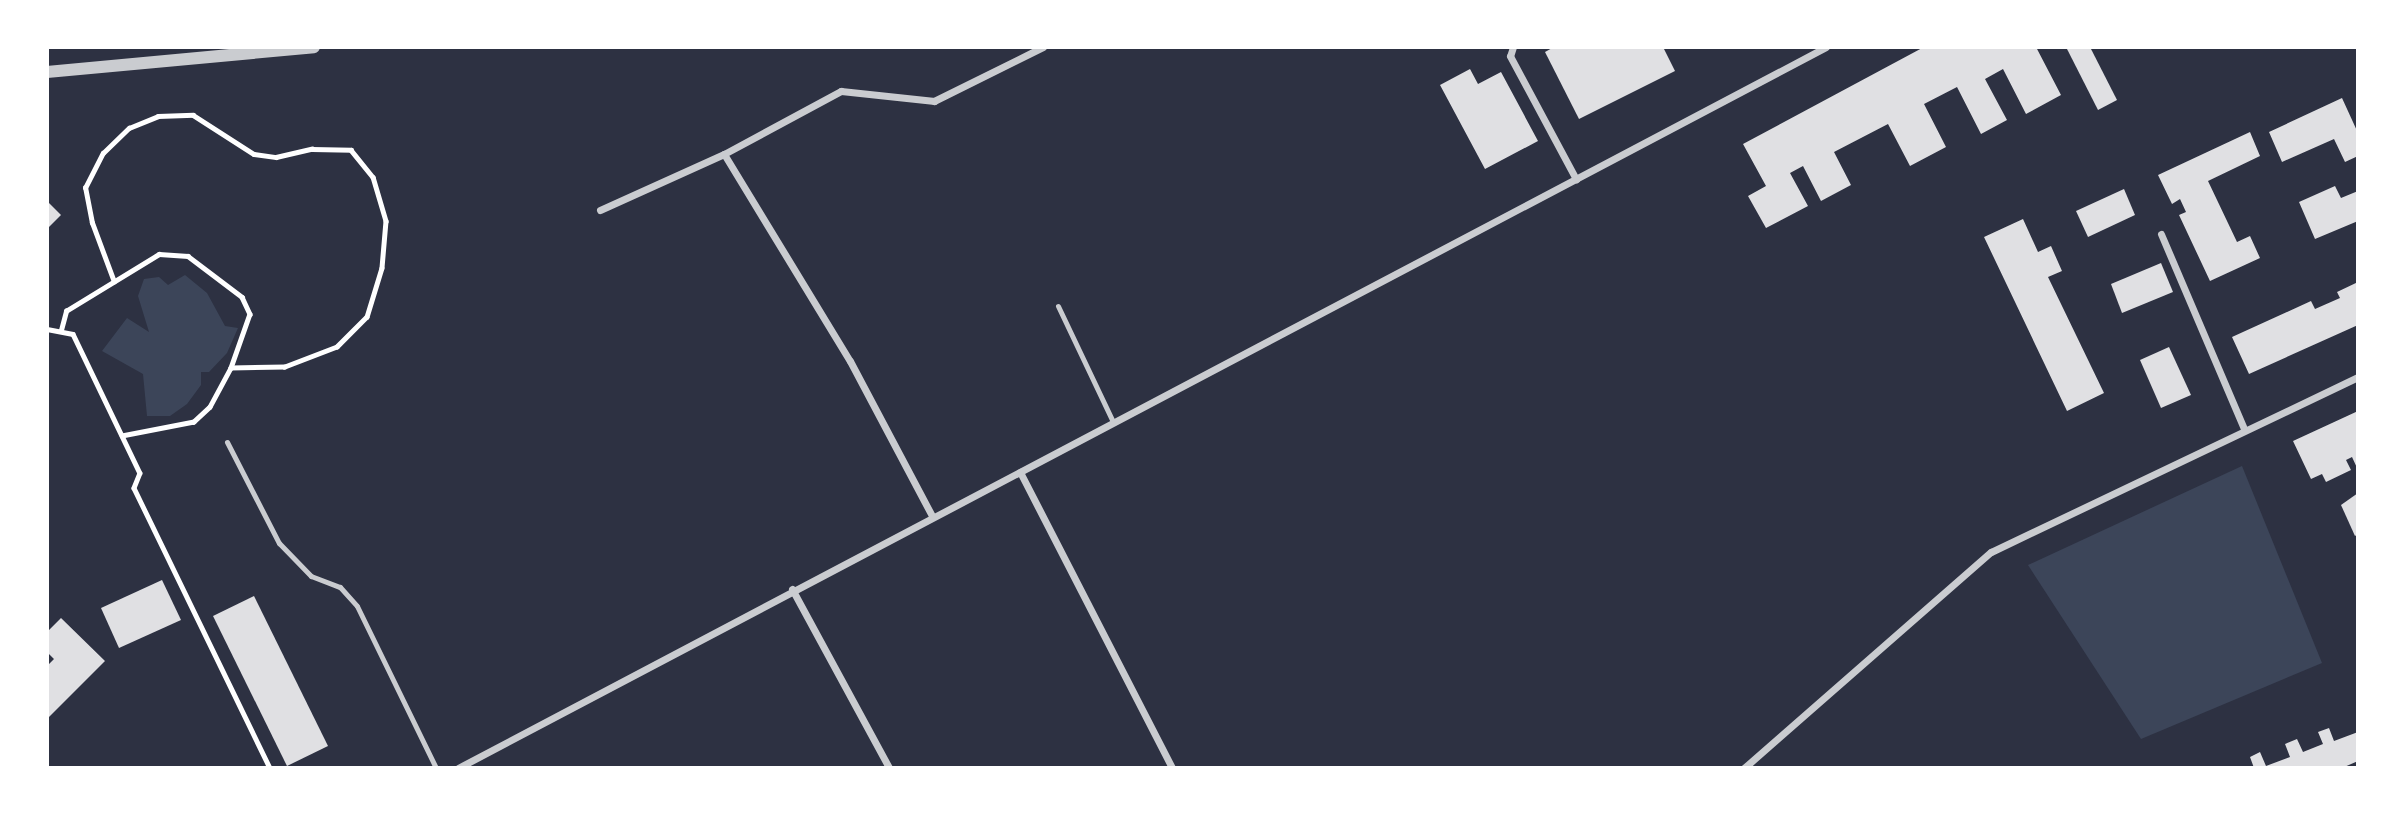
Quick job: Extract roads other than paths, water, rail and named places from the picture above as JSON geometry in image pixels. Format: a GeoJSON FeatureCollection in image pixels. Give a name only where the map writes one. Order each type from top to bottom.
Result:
{"type":"FeatureCollection","features":[{"type":"Feature","properties":{"kind":"street"},"geometry":{"type":"LineString","coordinates":[[47,72],[314,47]]}},
{"type":"Feature","properties":{"kind":"street"},"geometry":{"type":"LineString","coordinates":[[600,210],[724,154],[841,91],[934,101],[1043,47]]}},
{"type":"Feature","properties":{"kind":"street"},"geometry":{"type":"LineString","coordinates":[[1513,47],[1510,57],[1576,178]]}},
{"type":"Feature","properties":{"kind":"street"},"geometry":{"type":"LineString","coordinates":[[458,768],[792,589],[1020,472],[1826,47]]}},
{"type":"Feature","properties":{"kind":"street"},"geometry":{"type":"LineString","coordinates":[[724,154],[850,361],[932,516]]}},
{"type":"Feature","properties":{"kind":"street"},"geometry":{"type":"LineString","coordinates":[[2161,234],[2244,429]]}},
{"type":"Feature","properties":{"kind":"street"},"geometry":{"type":"LineString","coordinates":[[1744,768],[1991,552],[2244,429],[2358,377]]}},
{"type":"Feature","properties":{"kind":"street"},"geometry":{"type":"LineString","coordinates":[[1020,472],[1172,768]]}},
{"type":"Feature","properties":{"kind":"street"},"geometry":{"type":"LineString","coordinates":[[792,589],[889,768]]}},
{"type":"Feature","properties":{"kind":"lane"},"geometry":{"type":"LineString","coordinates":[[1058,306],[1113,422]]}},
{"type":"Feature","properties":{"kind":"lane"},"geometry":{"type":"LineString","coordinates":[[227,442],[279,543],[311,576],[340,587],[357,606],[436,768]]}}]}
